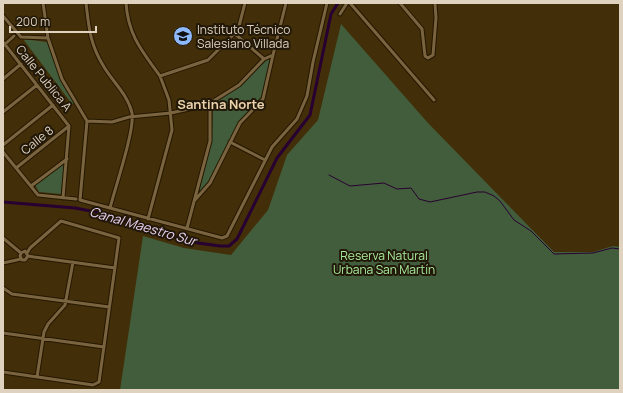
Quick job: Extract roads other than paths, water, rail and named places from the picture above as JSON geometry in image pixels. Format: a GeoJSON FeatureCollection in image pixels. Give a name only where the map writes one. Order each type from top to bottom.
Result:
{"type":"FeatureCollection","features":[{"type":"Feature","properties":{"kind":"street"},"geometry":{"type":"LineString","coordinates":[[43,3],[48,38],[62,79],[87,121],[80,199],[148,219],[222,238],[225,238],[272,147],[298,117],[308,95],[313,62],[326,3]]}},
{"type":"Feature","properties":{"kind":"street"},"geometry":{"type":"LineString","coordinates":[[86,3],[90,40],[103,66],[123,94],[132,117],[130,133],[110,208]]}},
{"type":"Feature","properties":{"kind":"street"},"geometry":{"type":"LineString","coordinates":[[126,3],[129,27],[134,38],[160,76],[168,94],[171,113],[171,135],[148,219]]}},
{"type":"Feature","properties":{"kind":"street"},"geometry":{"type":"LineString","coordinates":[[160,76],[207,61],[239,29],[245,3]]}},
{"type":"Feature","properties":{"kind":"street"},"geometry":{"type":"LineString","coordinates":[[195,200],[210,183],[240,123],[263,98],[286,3]]}},
{"type":"Feature","properties":{"kind":"street"},"geometry":{"type":"LineString","coordinates":[[340,14],[347,3]]}},
{"type":"Feature","properties":{"kind":"street"},"geometry":{"type":"LineString","coordinates":[[350,3],[434,100]]}},
{"type":"Feature","properties":{"kind":"street"},"geometry":{"type":"LineString","coordinates":[[400,3],[422,29],[425,41],[426,56],[428,58],[433,55],[436,18],[435,3]]}},
{"type":"Feature","properties":{"kind":"street"},"geometry":{"type":"LineString","coordinates":[[3,16],[21,37],[48,38]]}},
{"type":"Feature","properties":{"kind":"street"},"geometry":{"type":"LineString","coordinates":[[235,34],[264,59]]}},
{"type":"Feature","properties":{"kind":"street"},"geometry":{"type":"LineString","coordinates":[[4,44],[14,36]]}},
{"type":"Feature","properties":{"kind":"street"},"geometry":{"type":"LineString","coordinates":[[425,41],[433,41]]}},
{"type":"Feature","properties":{"kind":"street","name":"Calle Publica A"},"geometry":{"type":"LineString","coordinates":[[4,44],[69,126],[63,198]]}},
{"type":"Feature","properties":{"kind":"street"},"geometry":{"type":"LineString","coordinates":[[87,121],[112,122],[132,117],[171,113],[210,104],[239,85],[264,59],[273,55]]}},
{"type":"Feature","properties":{"kind":"street"},"geometry":{"type":"LineString","coordinates":[[3,79],[21,64]]}},
{"type":"Feature","properties":{"kind":"street"},"geometry":{"type":"LineString","coordinates":[[3,112],[37,85]]}},
{"type":"Feature","properties":{"kind":"street"},"geometry":{"type":"LineString","coordinates":[[187,228],[210,141],[210,104]]}},
{"type":"Feature","properties":{"kind":"street"},"geometry":{"type":"LineString","coordinates":[[3,145],[53,105]]}},
{"type":"Feature","properties":{"kind":"street","name":"Calle 8"},"geometry":{"type":"LineString","coordinates":[[16,168],[69,126]]}},
{"type":"Feature","properties":{"kind":"street"},"geometry":{"type":"LineString","coordinates":[[230,142],[266,160]]}},
{"type":"Feature","properties":{"kind":"street"},"geometry":{"type":"LineString","coordinates":[[3,152],[39,195],[76,199]]}},
{"type":"Feature","properties":{"kind":"street"},"geometry":{"type":"LineString","coordinates":[[31,186],[67,159]]}},
{"type":"Feature","properties":{"kind":"street"},"geometry":{"type":"LineString","coordinates":[[3,263],[26,259],[30,248],[59,222],[64,221],[119,238],[99,382],[95,384],[3,372]]}},
{"type":"Feature","properties":{"kind":"street"},"geometry":{"type":"LineString","coordinates":[[3,238],[21,252],[28,254],[115,268]]}},
{"type":"Feature","properties":{"kind":"street"},"geometry":{"type":"LineString","coordinates":[[21,252],[21,259]]}},
{"type":"Feature","properties":{"kind":"street"},"geometry":{"type":"LineString","coordinates":[[37,377],[45,328],[64,307],[67,301],[73,262]]}},
{"type":"Feature","properties":{"kind":"street"},"geometry":{"type":"LineString","coordinates":[[3,288],[12,294],[109,308]]}},
{"type":"Feature","properties":{"kind":"street"},"geometry":{"type":"LineString","coordinates":[[3,333],[104,347]]}},
{"type":"Feature","properties":{"kind":"waterway","name":"Canal Maestro Sur"},"geometry":{"type":"LineString","coordinates":[[3,202],[75,208],[101,213],[191,242],[229,246],[237,239],[277,158],[310,115],[331,14],[338,3]]}},
{"type":"Feature","properties":{"kind":"waterway"},"geometry":{"type":"LineString","coordinates":[[329,175],[350,186],[384,183],[397,189],[411,188],[419,199],[430,202],[477,192],[485,192],[494,196],[500,201],[514,220],[531,231],[554,254],[593,253],[612,248],[620,249]]}},
{"type":"Feature","properties":{"kind":"place","name":"Instituto Técnico Salesiano Villada"},"geometry":{"type":"Point","coordinates":[183,36]}},
{"type":"Feature","properties":{"kind":"district","name":"Santina Norte"},"geometry":{"type":"Point","coordinates":[221,104]}},
{"type":"Feature","properties":{"kind":"park label","name":"Reserva Natural Urbana San Martín"},"geometry":{"type":"Point","coordinates":[384,262]}}]}
